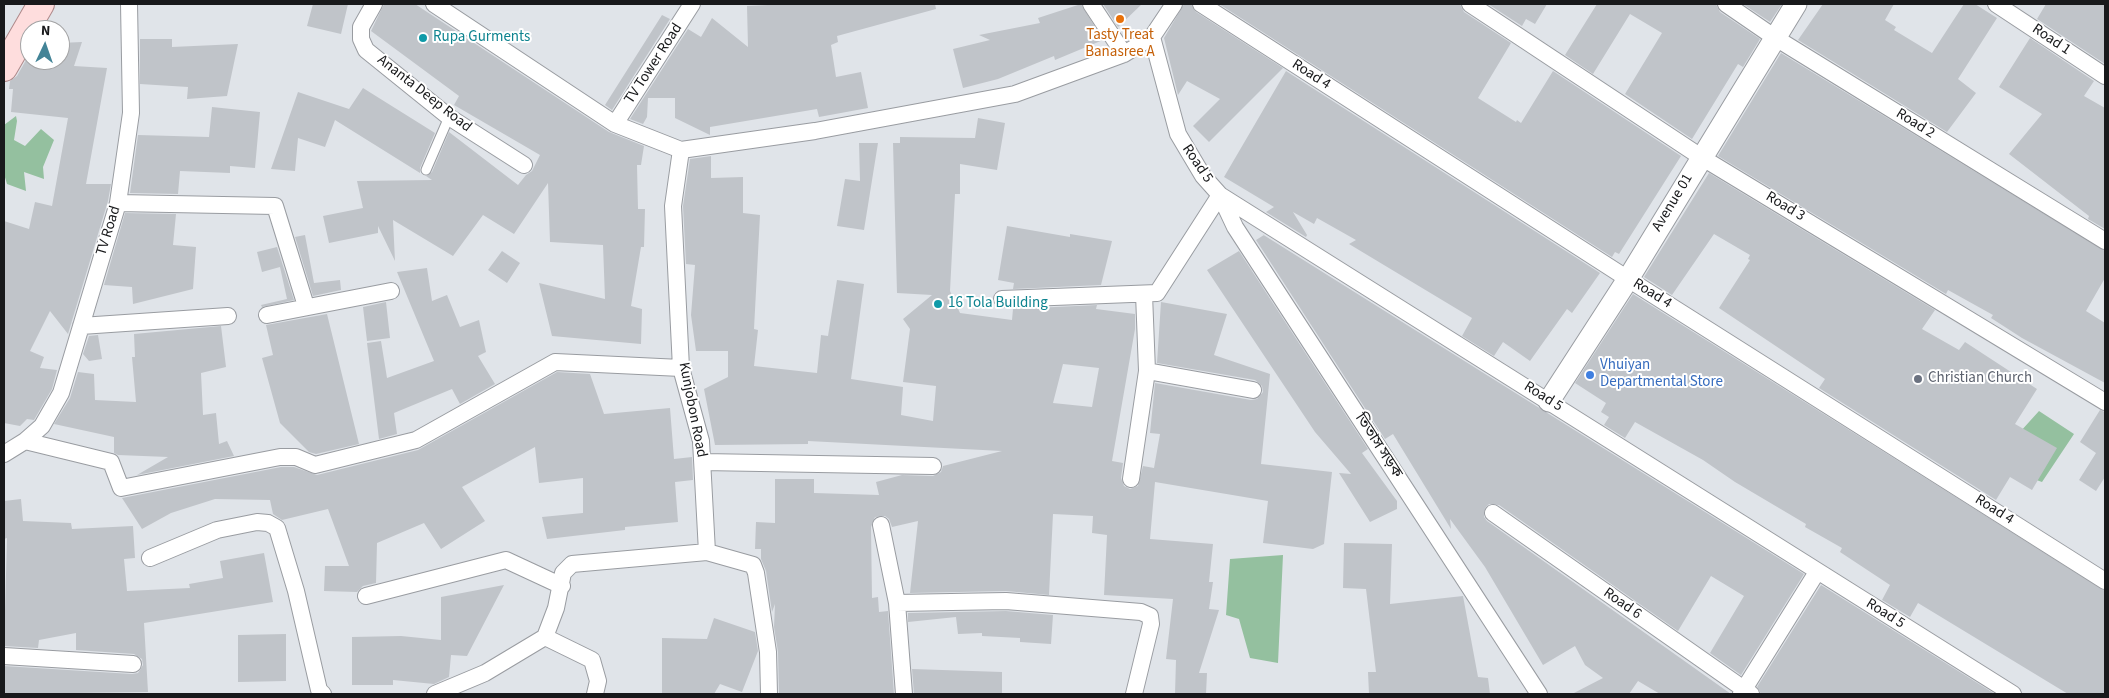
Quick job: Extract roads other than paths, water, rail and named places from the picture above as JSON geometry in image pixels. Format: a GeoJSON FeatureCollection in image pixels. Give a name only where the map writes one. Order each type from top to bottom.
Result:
{"type":"FeatureCollection","features":[{"type":"Feature","properties":{"kind":"main road"},"geometry":{"type":"LineString","coordinates":[[4,68],[41,4]]}},
{"type":"Feature","properties":{"kind":"street","name":"TV Road"},"geometry":{"type":"LineString","coordinates":[[4,454],[42,426],[61,393],[118,203],[131,113],[129,4]]}},
{"type":"Feature","properties":{"kind":"street","name":"Ananta Deep Road"},"geometry":{"type":"LineString","coordinates":[[374,4],[361,27],[361,39],[366,50],[448,117],[524,166]]}},
{"type":"Feature","properties":{"kind":"street"},"geometry":{"type":"LineString","coordinates":[[434,4],[615,124],[681,150],[815,131],[1015,94],[1124,54],[1152,37],[1174,4]]}},
{"type":"Feature","properties":{"kind":"street","name":"TV Tower Road"},"geometry":{"type":"LineString","coordinates":[[615,124],[692,4]]}},
{"type":"Feature","properties":{"kind":"street"},"geometry":{"type":"LineString","coordinates":[[1091,4],[1124,54]]}},
{"type":"Feature","properties":{"kind":"street","name":"Road 4"},"geometry":{"type":"LineString","coordinates":[[1200,4],[1628,279],[2105,581]]}},
{"type":"Feature","properties":{"kind":"street","name":"Road 3"},"geometry":{"type":"LineString","coordinates":[[1470,4],[1701,157],[2105,402]]}},
{"type":"Feature","properties":{"kind":"street","name":"Road 2"},"geometry":{"type":"LineString","coordinates":[[1726,4],[1774,37],[2105,240]]}},
{"type":"Feature","properties":{"kind":"street","name":"Avenue 01"},"geometry":{"type":"LineString","coordinates":[[1549,401],[1628,279],[1774,37],[1796,4]]}},
{"type":"Feature","properties":{"kind":"street","name":"Road 1"},"geometry":{"type":"LineString","coordinates":[[1996,4],[2105,76]]}},
{"type":"Feature","properties":{"kind":"street","name":"Road 5"},"geometry":{"type":"LineString","coordinates":[[1152,37],[1178,134],[1203,176],[1220,195],[2013,694]]}},
{"type":"Feature","properties":{"kind":"street","name":"Kunjobon Road"},"geometry":{"type":"LineString","coordinates":[[681,150],[673,206],[681,368],[701,441],[708,552]]}},
{"type":"Feature","properties":{"kind":"street"},"geometry":{"type":"LineString","coordinates":[[1002,298],[1157,293],[1220,195]]}},
{"type":"Feature","properties":{"kind":"street","name":"তিতাস সড়ক"},"geometry":{"type":"LineString","coordinates":[[1220,195],[1236,227],[1538,694]]}},
{"type":"Feature","properties":{"kind":"street"},"geometry":{"type":"LineString","coordinates":[[118,203],[275,206],[306,306]]}},
{"type":"Feature","properties":{"kind":"street"},"geometry":{"type":"LineString","coordinates":[[267,315],[391,291]]}},
{"type":"Feature","properties":{"kind":"street"},"geometry":{"type":"LineString","coordinates":[[1131,479],[1147,371],[1144,294]]}},
{"type":"Feature","properties":{"kind":"street"},"geometry":{"type":"LineString","coordinates":[[81,326],[228,316]]}},
{"type":"Feature","properties":{"kind":"street"},"geometry":{"type":"LineString","coordinates":[[24,441],[111,462],[121,488],[280,457],[296,457],[315,465],[416,440],[555,362],[681,368]]}},
{"type":"Feature","properties":{"kind":"street"},"geometry":{"type":"LineString","coordinates":[[1147,371],[1253,390]]}},
{"type":"Feature","properties":{"kind":"street"},"geometry":{"type":"LineString","coordinates":[[702,462],[933,466]]}},
{"type":"Feature","properties":{"kind":"street","name":"Road 6"},"geometry":{"type":"LineString","coordinates":[[1493,513],[1745,693]]}},
{"type":"Feature","properties":{"kind":"street"},"geometry":{"type":"LineString","coordinates":[[150,558],[217,530],[257,522],[268,523],[277,528],[296,591],[319,690],[323,694]]}},
{"type":"Feature","properties":{"kind":"street"},"geometry":{"type":"LineString","coordinates":[[881,525],[897,603],[904,694]]}},
{"type":"Feature","properties":{"kind":"street"},"geometry":{"type":"LineString","coordinates":[[435,694],[485,673],[545,637],[562,586],[563,573],[572,564],[708,552],[753,565],[756,573],[768,652],[770,694]]}},
{"type":"Feature","properties":{"kind":"street"},"geometry":{"type":"LineString","coordinates":[[366,596],[506,560],[562,586]]}},
{"type":"Feature","properties":{"kind":"street"},"geometry":{"type":"LineString","coordinates":[[1745,693],[1817,572]]}},
{"type":"Feature","properties":{"kind":"street"},"geometry":{"type":"LineString","coordinates":[[897,603],[1006,601],[1141,612],[1150,616],[1151,624],[1134,694]]}},
{"type":"Feature","properties":{"kind":"street"},"geometry":{"type":"LineString","coordinates":[[545,637],[592,660],[598,681],[595,694]]}},
{"type":"Feature","properties":{"kind":"street"},"geometry":{"type":"LineString","coordinates":[[4,656],[133,664]]}},
{"type":"Feature","properties":{"kind":"lane"},"geometry":{"type":"LineString","coordinates":[[426,170],[448,117]]}},
{"type":"Feature","properties":{"kind":"place","name":"Tasty Treat Banasree A"},"geometry":{"type":"Point","coordinates":[1120,19]}},
{"type":"Feature","properties":{"kind":"place","name":"Rupa Gurments"},"geometry":{"type":"Point","coordinates":[423,38]}},
{"type":"Feature","properties":{"kind":"place","name":"16 Tola Building"},"geometry":{"type":"Point","coordinates":[938,304]}},
{"type":"Feature","properties":{"kind":"place","name":"Vhuiyan Departmental Store"},"geometry":{"type":"Point","coordinates":[1590,375]}},
{"type":"Feature","properties":{"kind":"place","name":"Christian Church"},"geometry":{"type":"Point","coordinates":[1918,379]}}]}
